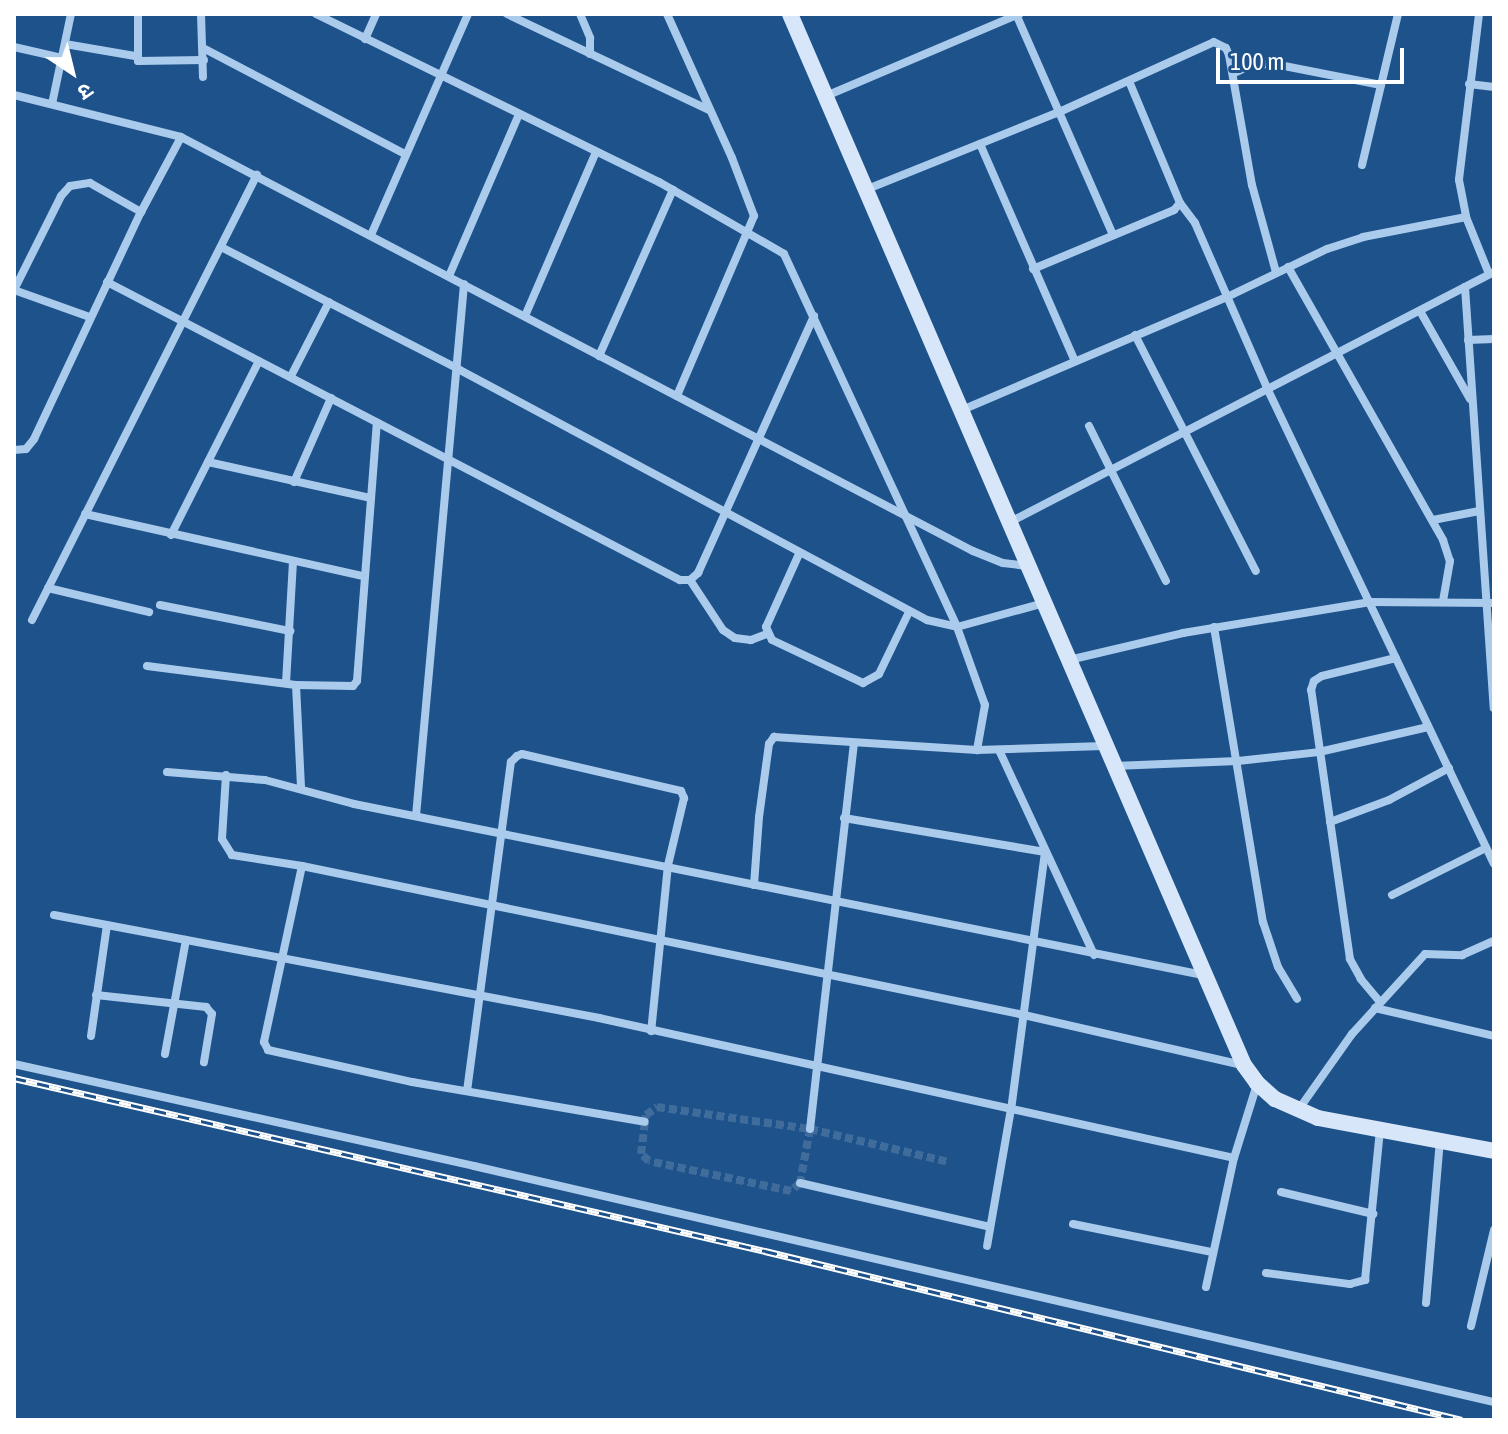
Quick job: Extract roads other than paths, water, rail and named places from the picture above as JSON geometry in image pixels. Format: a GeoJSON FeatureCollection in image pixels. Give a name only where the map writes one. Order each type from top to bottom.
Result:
{"type":"FeatureCollection","features":[{"type":"Feature","properties":{"kind":"street"},"geometry":{"type":"LineString","coordinates":[[52,104],[71,14]]}},
{"type":"Feature","properties":{"kind":"street"},"geometry":{"type":"LineString","coordinates":[[135,56],[138,14]]}},
{"type":"Feature","properties":{"kind":"street"},"geometry":{"type":"LineString","coordinates":[[201,14],[203,77]]}},
{"type":"Feature","properties":{"kind":"street"},"geometry":{"type":"LineString","coordinates":[[316,14],[673,190],[784,254],[910,518],[957,627],[985,705],[977,750]]}},
{"type":"Feature","properties":{"kind":"street"},"geometry":{"type":"LineString","coordinates":[[365,39],[376,14]]}},
{"type":"Feature","properties":{"kind":"street"},"geometry":{"type":"LineString","coordinates":[[371,235],[468,14]]}},
{"type":"Feature","properties":{"kind":"street"},"geometry":{"type":"LineString","coordinates":[[507,14],[710,110]]}},
{"type":"Feature","properties":{"kind":"street"},"geometry":{"type":"LineString","coordinates":[[580,14],[590,38],[590,54]]}},
{"type":"Feature","properties":{"kind":"street"},"geometry":{"type":"LineString","coordinates":[[667,14],[753,210],[749,232],[677,396]]}},
{"type":"Feature","properties":{"kind":"street"},"geometry":{"type":"LineString","coordinates":[[790,14],[1244,1065],[1257,1083],[1275,1099],[1318,1118],[1494,1151]]}},
{"type":"Feature","properties":{"kind":"street"},"geometry":{"type":"LineString","coordinates":[[826,96],[1017,14],[1057,113],[1113,235]]}},
{"type":"Feature","properties":{"kind":"street"},"geometry":{"type":"LineString","coordinates":[[1362,165],[1398,14]]}},
{"type":"Feature","properties":{"kind":"street"},"geometry":{"type":"LineString","coordinates":[[1010,522],[1492,273],[1466,217],[1459,180],[1479,14]]}},
{"type":"Feature","properties":{"kind":"street"},"geometry":{"type":"LineString","coordinates":[[865,190],[1057,113],[1214,42],[1226,48],[1234,73],[1252,185],[1276,272]]}},
{"type":"Feature","properties":{"kind":"street"},"geometry":{"type":"LineString","coordinates":[[65,44],[135,56],[143,64],[204,60]]}},
{"type":"Feature","properties":{"kind":"street"},"geometry":{"type":"LineString","coordinates":[[14,47],[62,58]]}},
{"type":"Feature","properties":{"kind":"street"},"geometry":{"type":"LineString","coordinates":[[203,48],[405,154]]}},
{"type":"Feature","properties":{"kind":"street"},"geometry":{"type":"LineString","coordinates":[[1234,73],[1252,65],[1274,64],[1381,85]]}},
{"type":"Feature","properties":{"kind":"street"},"geometry":{"type":"LineString","coordinates":[[1129,81],[1180,203],[1195,223],[1225,298],[1494,864]]}},
{"type":"Feature","properties":{"kind":"street"},"geometry":{"type":"LineString","coordinates":[[1469,84],[1494,87]]}},
{"type":"Feature","properties":{"kind":"street"},"geometry":{"type":"LineString","coordinates":[[14,95],[181,137],[910,518],[983,555],[1003,563],[1029,567]]}},
{"type":"Feature","properties":{"kind":"street"},"geometry":{"type":"LineString","coordinates":[[449,276],[519,114]]}},
{"type":"Feature","properties":{"kind":"street"},"geometry":{"type":"LineString","coordinates":[[14,450],[26,449],[34,439],[141,212],[181,137]]}},
{"type":"Feature","properties":{"kind":"street"},"geometry":{"type":"LineString","coordinates":[[980,144],[1075,361]]}},
{"type":"Feature","properties":{"kind":"street"},"geometry":{"type":"LineString","coordinates":[[525,316],[596,152]]}},
{"type":"Feature","properties":{"kind":"street"},"geometry":{"type":"LineString","coordinates":[[32,620],[257,175]]}},
{"type":"Feature","properties":{"kind":"street"},"geometry":{"type":"LineString","coordinates":[[90,317],[14,290],[61,196],[70,186],[90,183],[141,212]]}},
{"type":"Feature","properties":{"kind":"street"},"geometry":{"type":"LineString","coordinates":[[599,356],[673,190]]}},
{"type":"Feature","properties":{"kind":"street"},"geometry":{"type":"LineString","coordinates":[[1033,269],[1174,210],[1180,203]]}},
{"type":"Feature","properties":{"kind":"street"},"geometry":{"type":"LineString","coordinates":[[961,410],[1363,237],[1466,217]]}},
{"type":"Feature","properties":{"kind":"street"},"geometry":{"type":"LineString","coordinates":[[221,247],[458,369],[909,612],[944,627],[957,627],[1044,603]]}},
{"type":"Feature","properties":{"kind":"street"},"geometry":{"type":"LineString","coordinates":[[1288,267],[1433,520],[1450,561],[1443,601]]}},
{"type":"Feature","properties":{"kind":"street"},"geometry":{"type":"LineString","coordinates":[[107,282],[680,580],[690,580],[698,573],[814,316]]}},
{"type":"Feature","properties":{"kind":"street"},"geometry":{"type":"LineString","coordinates":[[416,816],[464,284]]}},
{"type":"Feature","properties":{"kind":"street"},"geometry":{"type":"LineString","coordinates":[[1465,287],[1494,708]]}},
{"type":"Feature","properties":{"kind":"street"},"geometry":{"type":"LineString","coordinates":[[291,376],[329,302]]}},
{"type":"Feature","properties":{"kind":"street"},"geometry":{"type":"LineString","coordinates":[[1420,311],[1472,403]]}},
{"type":"Feature","properties":{"kind":"street"},"geometry":{"type":"LineString","coordinates":[[1135,335],[1256,571]]}},
{"type":"Feature","properties":{"kind":"street"},"geometry":{"type":"LineString","coordinates":[[1468,340],[1494,339]]}},
{"type":"Feature","properties":{"kind":"street"},"geometry":{"type":"LineString","coordinates":[[171,535],[259,361]]}},
{"type":"Feature","properties":{"kind":"street"},"geometry":{"type":"LineString","coordinates":[[294,482],[331,398]]}},
{"type":"Feature","properties":{"kind":"street"},"geometry":{"type":"LineString","coordinates":[[147,666],[296,685],[347,688],[357,681],[377,423]]}},
{"type":"Feature","properties":{"kind":"street"},"geometry":{"type":"LineString","coordinates":[[1089,426],[1166,581]]}},
{"type":"Feature","properties":{"kind":"street"},"geometry":{"type":"LineString","coordinates":[[208,462],[370,498]]}},
{"type":"Feature","properties":{"kind":"street"},"geometry":{"type":"LineString","coordinates":[[1433,520],[1479,511]]}},
{"type":"Feature","properties":{"kind":"street"},"geometry":{"type":"LineString","coordinates":[[85,514],[293,563],[363,576]]}},
{"type":"Feature","properties":{"kind":"street"},"geometry":{"type":"LineString","coordinates":[[767,634],[766,627],[799,554]]}},
{"type":"Feature","properties":{"kind":"street"},"geometry":{"type":"LineString","coordinates":[[286,683],[293,563]]}},
{"type":"Feature","properties":{"kind":"street"},"geometry":{"type":"LineString","coordinates":[[690,580],[723,630],[735,638],[751,640],[767,634],[863,683],[879,674],[909,612]]}},
{"type":"Feature","properties":{"kind":"street"},"geometry":{"type":"LineString","coordinates":[[48,588],[149,612]]}},
{"type":"Feature","properties":{"kind":"street"},"geometry":{"type":"LineString","coordinates":[[1069,660],[1214,627],[1370,602],[1489,603]]}},
{"type":"Feature","properties":{"kind":"street"},"geometry":{"type":"LineString","coordinates":[[160,605],[290,631]]}},
{"type":"Feature","properties":{"kind":"street"},"geometry":{"type":"LineString","coordinates":[[1214,627],[1263,922],[1278,967],[1297,999]]}},
{"type":"Feature","properties":{"kind":"street"},"geometry":{"type":"LineString","coordinates":[[1396,658],[1314,681],[1311,690],[1350,959],[1378,1005],[1494,1036]]}},
{"type":"Feature","properties":{"kind":"street"},"geometry":{"type":"LineString","coordinates":[[296,685],[301,789]]}},
{"type":"Feature","properties":{"kind":"street"},"geometry":{"type":"LineString","coordinates":[[1114,766],[1238,761],[1319,752],[1428,727]]}},
{"type":"Feature","properties":{"kind":"street"},"geometry":{"type":"LineString","coordinates":[[754,885],[759,817],[769,744],[774,737],[977,750],[1104,746]]}},
{"type":"Feature","properties":{"kind":"street"},"geometry":{"type":"LineString","coordinates":[[810,1129],[854,743]]}},
{"type":"Feature","properties":{"kind":"street"},"geometry":{"type":"LineString","coordinates":[[999,750],[1094,955]]}},
{"type":"Feature","properties":{"kind":"street"},"geometry":{"type":"LineString","coordinates":[[467,1091],[494,908],[511,762],[522,754],[681,791],[684,798],[668,865],[651,1031]]}},
{"type":"Feature","properties":{"kind":"street"},"geometry":{"type":"LineString","coordinates":[[1330,822],[1389,800],[1449,768]]}},
{"type":"Feature","properties":{"kind":"street"},"geometry":{"type":"LineString","coordinates":[[167,772],[226,775],[301,789],[416,816],[503,831],[1203,975]]}},
{"type":"Feature","properties":{"kind":"street"},"geometry":{"type":"LineString","coordinates":[[226,775],[224,848],[232,855],[302,866],[1024,1015],[1244,1065]]}},
{"type":"Feature","properties":{"kind":"street"},"geometry":{"type":"LineString","coordinates":[[844,818],[1045,852]]}},
{"type":"Feature","properties":{"kind":"street"},"geometry":{"type":"LineString","coordinates":[[1392,895],[1486,848]]}},
{"type":"Feature","properties":{"kind":"street"},"geometry":{"type":"LineString","coordinates":[[987,1246],[1011,1109],[1045,852]]}},
{"type":"Feature","properties":{"kind":"street"},"geometry":{"type":"LineString","coordinates":[[302,866],[264,1042],[268,1050],[467,1091],[645,1122]]}},
{"type":"Feature","properties":{"kind":"street"},"geometry":{"type":"LineString","coordinates":[[54,915],[481,994],[1234,1158]]}},
{"type":"Feature","properties":{"kind":"street"},"geometry":{"type":"LineString","coordinates":[[91,1036],[107,925]]}},
{"type":"Feature","properties":{"kind":"street"},"geometry":{"type":"LineString","coordinates":[[165,1054],[186,940]]}},
{"type":"Feature","properties":{"kind":"street"},"geometry":{"type":"LineString","coordinates":[[1299,1109],[1325,1070],[1425,954],[1462,955],[1494,941]]}},
{"type":"Feature","properties":{"kind":"street"},"geometry":{"type":"LineString","coordinates":[[96,995],[210,1010],[204,1062]]}},
{"type":"Feature","properties":{"kind":"street"},"geometry":{"type":"LineString","coordinates":[[14,1064],[489,1170],[1494,1402]]}},
{"type":"Feature","properties":{"kind":"street"},"geometry":{"type":"LineString","coordinates":[[1206,1287],[1234,1158],[1257,1083]]}},
{"type":"Feature","properties":{"kind":"street"},"geometry":{"type":"LineString","coordinates":[[1266,1273],[1360,1282],[1367,1273],[1380,1129]]}},
{"type":"Feature","properties":{"kind":"street"},"geometry":{"type":"LineString","coordinates":[[1426,1303],[1440,1141]]}},
{"type":"Feature","properties":{"kind":"street"},"geometry":{"type":"LineString","coordinates":[[800,1183],[990,1227]]}},
{"type":"Feature","properties":{"kind":"street"},"geometry":{"type":"LineString","coordinates":[[1281,1192],[1373,1214]]}},
{"type":"Feature","properties":{"kind":"street"},"geometry":{"type":"LineString","coordinates":[[1073,1224],[1212,1252]]}},
{"type":"Feature","properties":{"kind":"street"},"geometry":{"type":"LineString","coordinates":[[1471,1326],[1494,1230]]}},
{"type":"Feature","properties":{"kind":"tunnel"},"geometry":{"type":"LineString","coordinates":[[810,1129],[800,1183],[791,1191],[649,1161],[641,1154],[646,1115],[657,1107],[810,1129],[949,1162]]}},
{"type":"Feature","properties":{"kind":"railway"},"geometry":{"type":"LineString","coordinates":[[14,1078],[765,1251],[1462,1420]]}}]}
